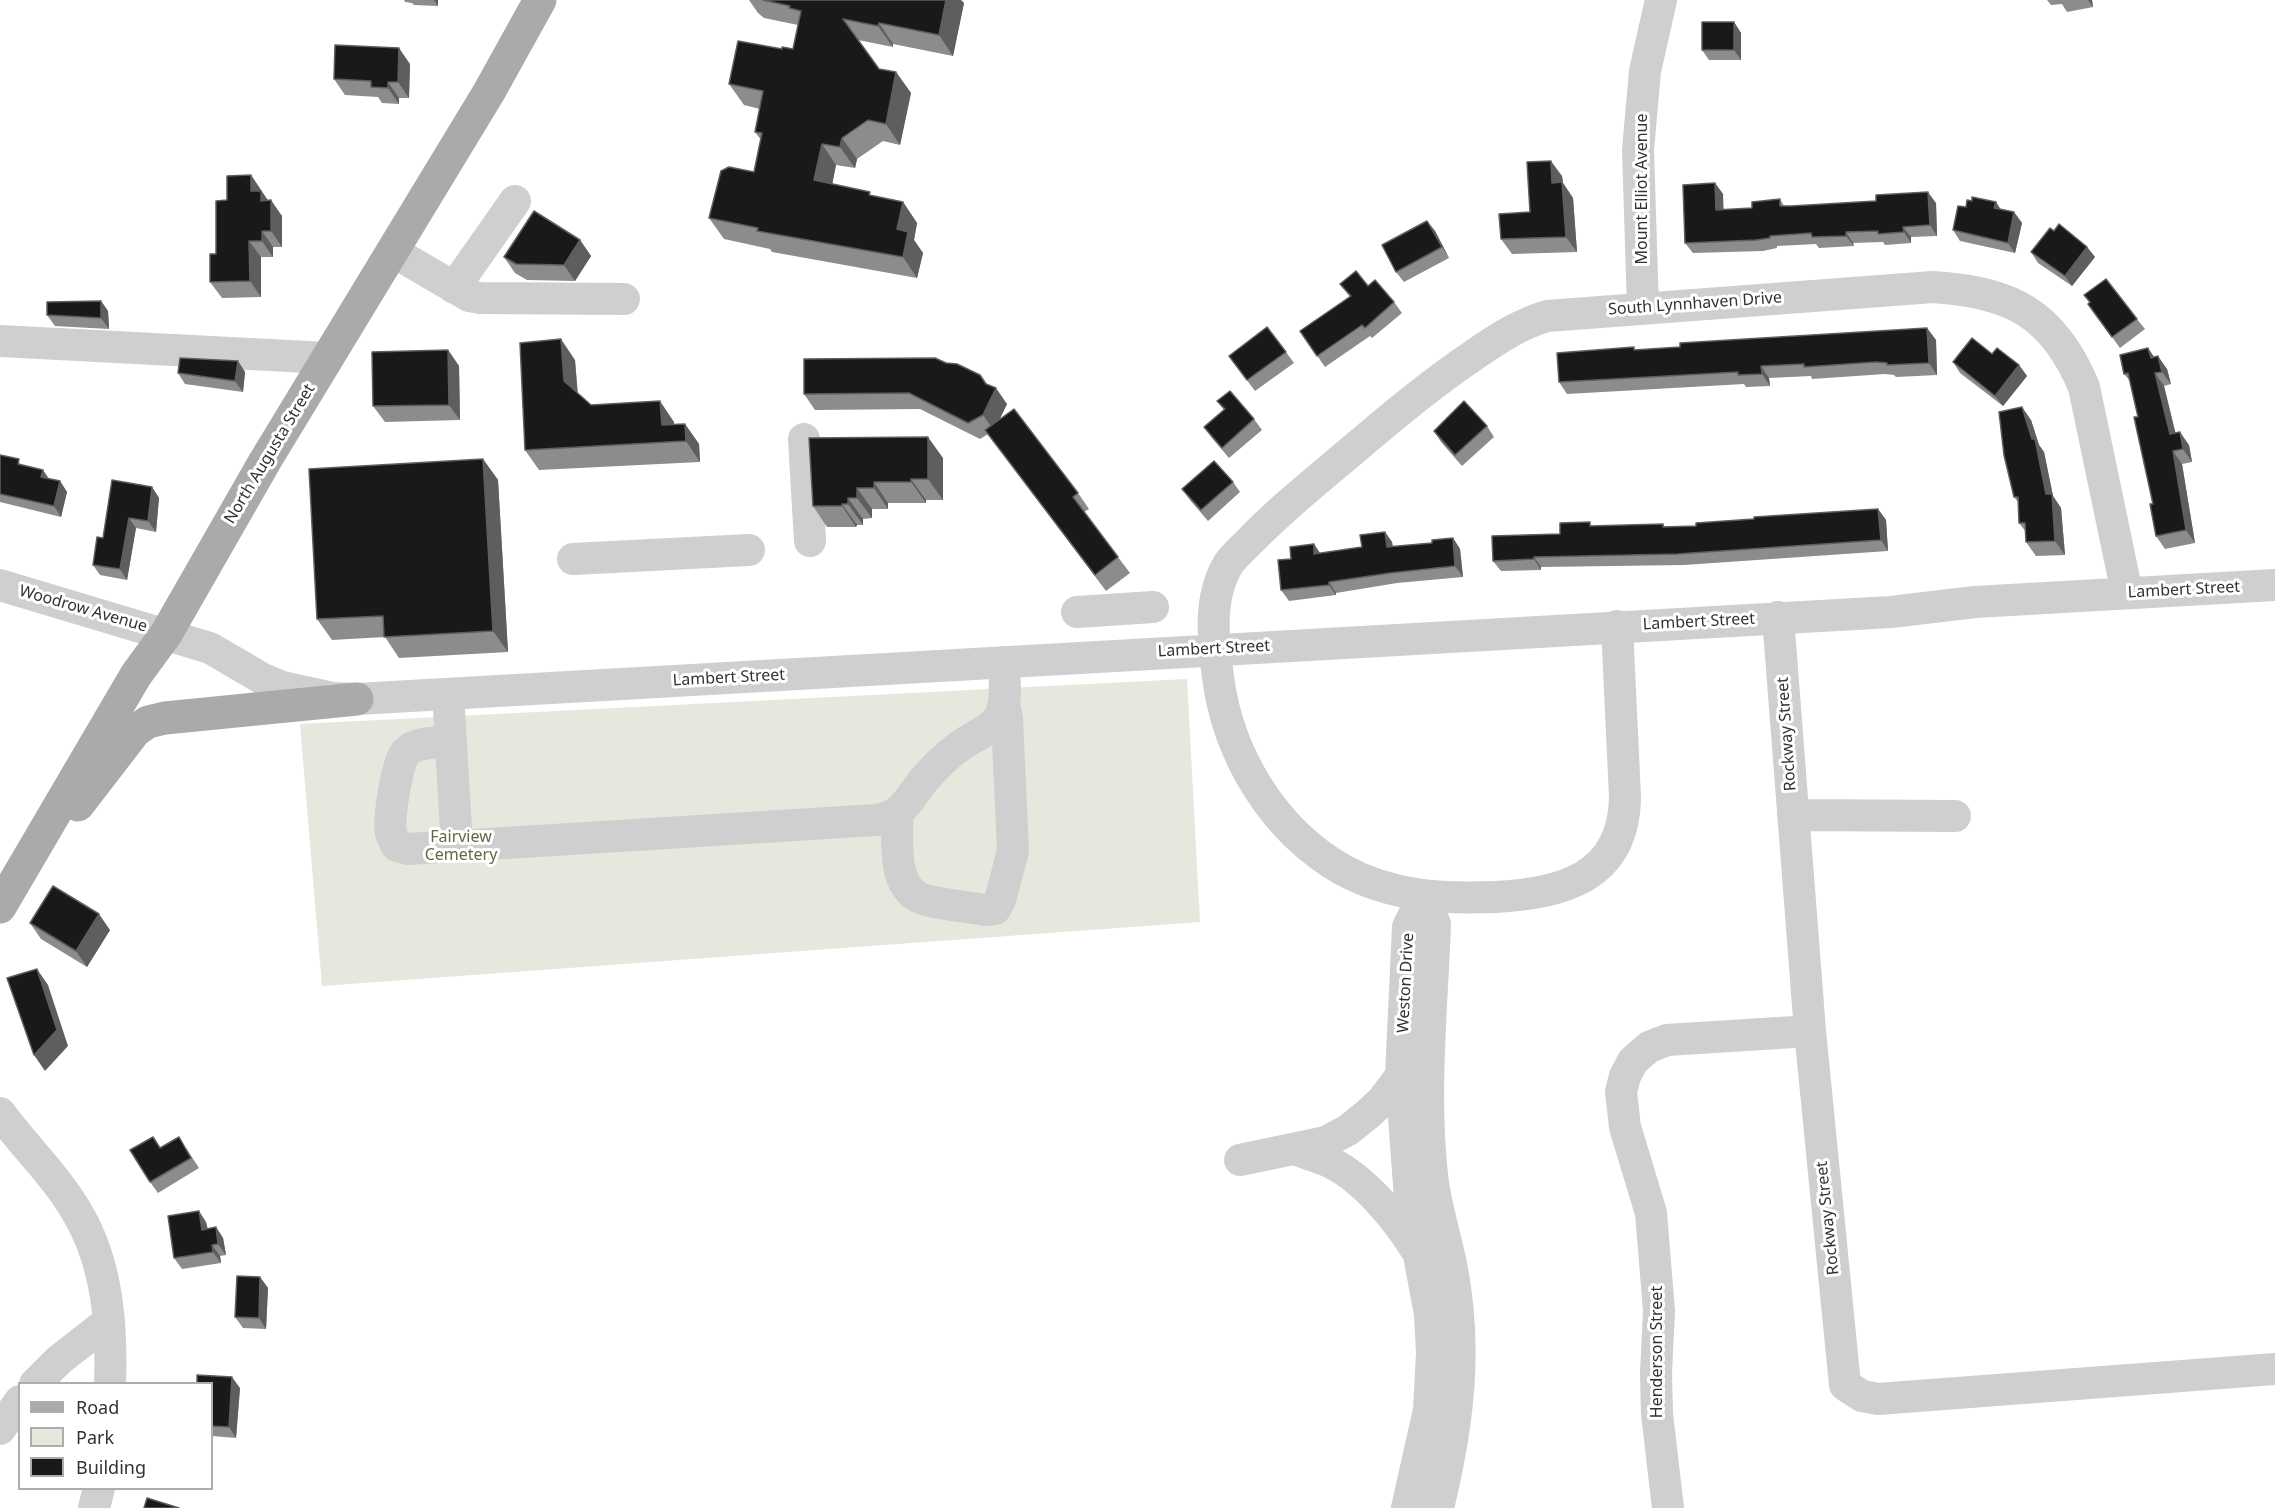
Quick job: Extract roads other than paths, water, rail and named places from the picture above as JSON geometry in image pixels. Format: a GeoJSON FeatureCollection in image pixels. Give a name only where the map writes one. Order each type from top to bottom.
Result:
{"type":"FeatureCollection","features":[{"type":"Feature","properties":{"kind":"main road","name":"North Augusta Street"},"geometry":{"type":"LineString","coordinates":[[0,907],[136,675],[166,634],[241,502],[489,92],[540,0]]}},
{"type":"Feature","properties":{"kind":"main road"},"geometry":{"type":"LineString","coordinates":[[17,878],[111,765],[135,732],[148,722],[165,718],[357,699]]}},
{"type":"Feature","properties":{"kind":"street","name":"Mount Elliot Avenue"},"geometry":{"type":"LineString","coordinates":[[1643,308],[1638,150],[1644,71],[1661,0]]}},
{"type":"Feature","properties":{"kind":"street"},"geometry":{"type":"LineString","coordinates":[[454,288],[515,201]]}},
{"type":"Feature","properties":{"kind":"street"},"geometry":{"type":"LineString","coordinates":[[392,251],[469,296],[624,299]]}},
{"type":"Feature","properties":{"kind":"street","name":"South Lynnhaven Drive"},"geometry":{"type":"LineString","coordinates":[[1617,626],[1625,810],[1620,830],[1608,856],[1599,867],[1573,884],[1540,894],[1457,899],[1424,897],[1386,889],[1342,869],[1322,856],[1276,813],[1242,760],[1230,732],[1221,699],[1214,650],[1214,609],[1221,582],[1230,562],[1265,525],[1438,379],[1505,334],[1543,317],[1933,287],[1984,293],[2010,303],[2034,316],[2064,349],[2084,387],[2127,593]]}},
{"type":"Feature","properties":{"kind":"street"},"geometry":{"type":"LineString","coordinates":[[0,341],[327,358]]}},
{"type":"Feature","properties":{"kind":"street"},"geometry":{"type":"LineString","coordinates":[[804,439],[810,541]]}},
{"type":"Feature","properties":{"kind":"street"},"geometry":{"type":"LineString","coordinates":[[573,559],[749,550]]}},
{"type":"Feature","properties":{"kind":"street","name":"Woodrow Avenue"},"geometry":{"type":"LineString","coordinates":[[0,585],[166,634]]}},
{"type":"Feature","properties":{"kind":"street","name":"Lambert Street"},"geometry":{"type":"LineString","coordinates":[[166,634],[210,648],[263,679],[282,687],[332,699],[357,699],[1891,612],[1975,602],[2275,585]]}},
{"type":"Feature","properties":{"kind":"street"},"geometry":{"type":"LineString","coordinates":[[1077,612],[1153,607]]}},
{"type":"Feature","properties":{"kind":"street","name":"Rockway Street"},"geometry":{"type":"LineString","coordinates":[[1778,618],[1810,1031],[1845,1385],[1862,1396],[1878,1399],[2275,1369]]}},
{"type":"Feature","properties":{"kind":"street"},"geometry":{"type":"LineString","coordinates":[[897,813],[900,873],[912,892],[918,897],[985,910],[995,909],[1000,900],[1013,851],[1007,719],[1004,703],[1004,662]]}},
{"type":"Feature","properties":{"kind":"street"},"geometry":{"type":"LineString","coordinates":[[448,694],[457,846]]}},
{"type":"Feature","properties":{"kind":"street"},"geometry":{"type":"LineString","coordinates":[[451,742],[420,744],[406,752],[398,770],[392,803],[391,834],[397,846],[408,849],[876,820],[897,813],[909,803],[922,782],[939,764],[962,744],[994,724],[1000,716],[1004,703]]}},
{"type":"Feature","properties":{"kind":"street"},"geometry":{"type":"LineString","coordinates":[[1793,816],[1955,816]]}},
{"type":"Feature","properties":{"kind":"street","name":"Weston Drive"},"geometry":{"type":"LineString","coordinates":[[1407,1508],[1424,1438],[1432,1353],[1430,1314],[1411,1212],[1415,1075],[1408,927],[1424,897]]}},
{"type":"Feature","properties":{"kind":"street","name":"Henderson Street"},"geometry":{"type":"LineString","coordinates":[[1668,1508],[1656,1404],[1659,1311],[1653,1234],[1646,1192],[1623,1116],[1622,1092],[1625,1076],[1633,1061],[1646,1049],[1667,1040],[1810,1031]]}},
{"type":"Feature","properties":{"kind":"street"},"geometry":{"type":"LineString","coordinates":[[1240,1160],[1326,1142],[1348,1130],[1415,1075]]}},
{"type":"Feature","properties":{"kind":"street","name":"Weston Drive"},"geometry":{"type":"LineString","coordinates":[[1415,1075],[1428,1130],[1432,1177],[1451,1264],[1461,1356],[1455,1428],[1438,1508]]}},
{"type":"Feature","properties":{"kind":"street"},"geometry":{"type":"LineString","coordinates":[[0,1113],[61,1188],[79,1215],[96,1254],[110,1321],[111,1382]]}},
{"type":"Feature","properties":{"kind":"street"},"geometry":{"type":"LineString","coordinates":[[1294,1149],[1326,1160],[1361,1184],[1402,1227],[1420,1256]]}},
{"type":"Feature","properties":{"kind":"street"},"geometry":{"type":"LineString","coordinates":[[36,1382],[59,1360],[110,1321]]}},
{"type":"Feature","properties":{"kind":"street"},"geometry":{"type":"LineString","coordinates":[[0,1430],[18,1404]]}},
{"type":"Feature","properties":{"kind":"street"},"geometry":{"type":"LineString","coordinates":[[94,1508],[98,1490]]}},
{"type":"Feature","properties":{"kind":"park label","name":"Fairview Cemetery"},"geometry":{"type":"Point","coordinates":[461,846]}}]}
